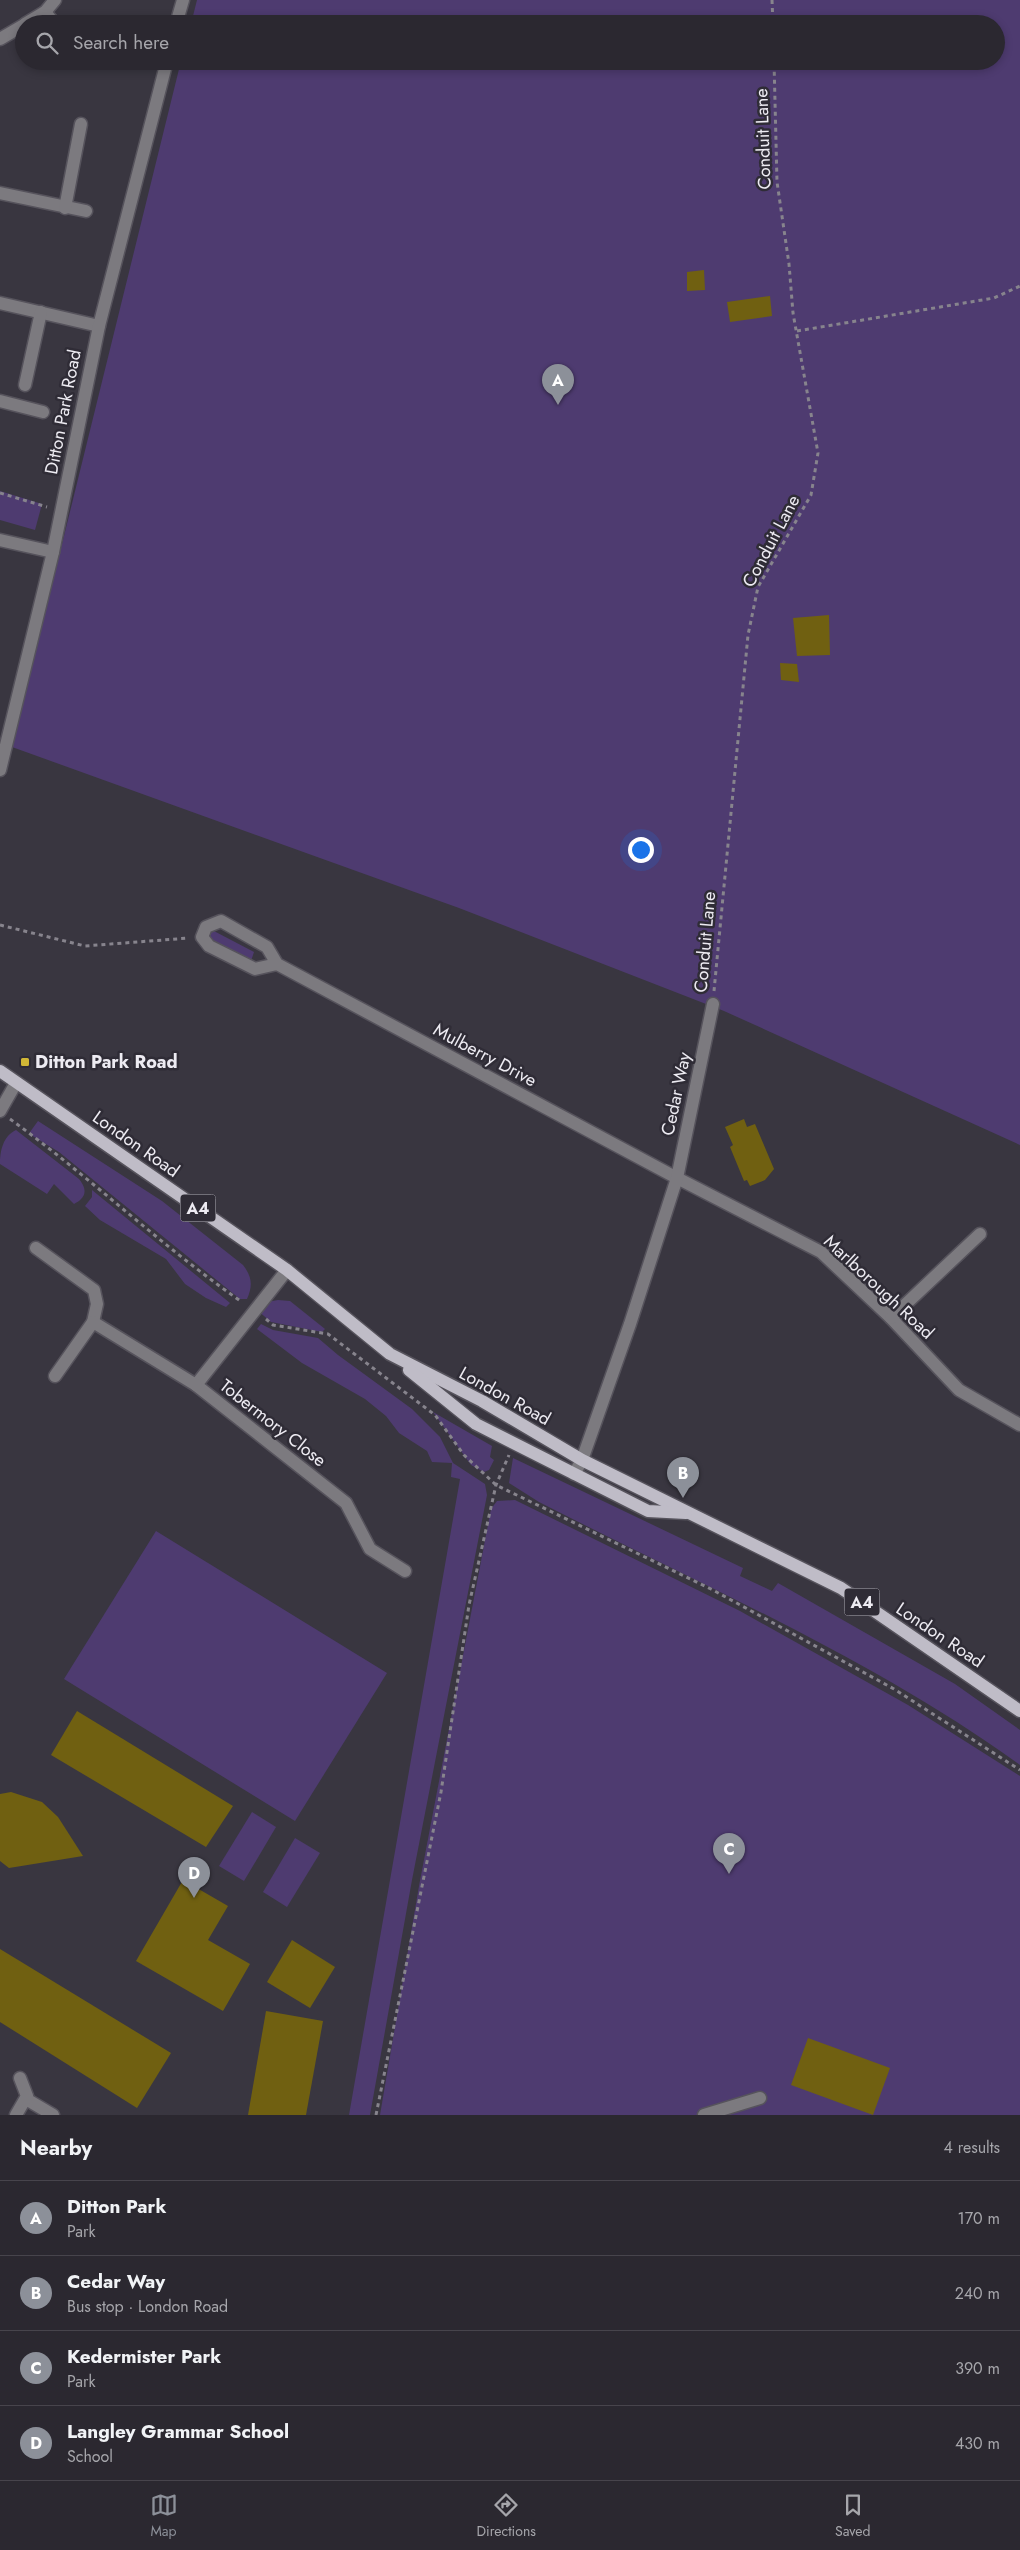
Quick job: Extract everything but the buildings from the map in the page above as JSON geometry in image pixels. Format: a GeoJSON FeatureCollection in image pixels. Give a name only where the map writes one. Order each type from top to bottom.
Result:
{"type":"FeatureCollection","features":[{"type":"Feature","properties":{"kind":"main road","name":"London Road"},"geometry":{"type":"LineString","coordinates":[[0,1070],[16,1083],[287,1270],[390,1354],[482,1401],[582,1460],[841,1588],[1020,1711]]}},
{"type":"Feature","properties":{"kind":"main road"},"geometry":{"type":"LineString","coordinates":[[390,1354],[476,1424],[648,1512],[691,1513]]}},
{"type":"Feature","properties":{"kind":"street"},"geometry":{"type":"LineString","coordinates":[[40,15],[45,12],[54,0]]}},
{"type":"Feature","properties":{"kind":"street"},"geometry":{"type":"LineString","coordinates":[[178,15],[182,0]]}},
{"type":"Feature","properties":{"kind":"street"},"geometry":{"type":"LineString","coordinates":[[0,39],[15,30]]}},
{"type":"Feature","properties":{"kind":"street","name":"Ditton Park Road"},"geometry":{"type":"LineString","coordinates":[[0,770],[53,552],[98,326],[165,70]]}},
{"type":"Feature","properties":{"kind":"street"},"geometry":{"type":"LineString","coordinates":[[65,208],[81,124]]}},
{"type":"Feature","properties":{"kind":"street"},"geometry":{"type":"LineString","coordinates":[[0,193],[86,211]]}},
{"type":"Feature","properties":{"kind":"street"},"geometry":{"type":"LineString","coordinates":[[0,303],[98,326]]}},
{"type":"Feature","properties":{"kind":"street"},"geometry":{"type":"LineString","coordinates":[[25,384],[41,312]]}},
{"type":"Feature","properties":{"kind":"street"},"geometry":{"type":"LineString","coordinates":[[0,401],[43,412]]}},
{"type":"Feature","properties":{"kind":"street"},"geometry":{"type":"LineString","coordinates":[[0,540],[53,552]]}},
{"type":"Feature","properties":{"kind":"street","name":"Mulberry Drive"},"geometry":{"type":"LineString","coordinates":[[202,937],[206,926],[221,921],[267,947],[277,964],[677,1178]]}},
{"type":"Feature","properties":{"kind":"street"},"geometry":{"type":"LineString","coordinates":[[202,937],[208,946],[255,969],[277,964]]}},
{"type":"Feature","properties":{"kind":"street","name":"Cedar Way"},"geometry":{"type":"LineString","coordinates":[[574,1474],[582,1460],[633,1316],[677,1178],[713,1004]]}},
{"type":"Feature","properties":{"kind":"street"},"geometry":{"type":"LineString","coordinates":[[0,1111],[16,1083]]}},
{"type":"Feature","properties":{"kind":"street","name":"Marlborough Road"},"geometry":{"type":"LineString","coordinates":[[677,1178],[822,1252],[891,1318],[959,1390],[1020,1424]]}},
{"type":"Feature","properties":{"kind":"street"},"geometry":{"type":"LineString","coordinates":[[891,1318],[980,1234]]}},
{"type":"Feature","properties":{"kind":"street"},"geometry":{"type":"LineString","coordinates":[[36,1248],[94,1290],[97,1304],[93,1322],[55,1376]]}},
{"type":"Feature","properties":{"kind":"street","name":"Tobermory Close"},"geometry":{"type":"LineString","coordinates":[[287,1270],[196,1385],[346,1503],[370,1549],[406,1571]]}},
{"type":"Feature","properties":{"kind":"street"},"geometry":{"type":"LineString","coordinates":[[93,1322],[196,1385]]}},
{"type":"Feature","properties":{"kind":"street"},"geometry":{"type":"LineString","coordinates":[[16,2115],[26,2099],[25,2087],[20,2078]]}},
{"type":"Feature","properties":{"kind":"street"},"geometry":{"type":"LineString","coordinates":[[704,2115],[760,2098]]}},
{"type":"Feature","properties":{"kind":"street"},"geometry":{"type":"LineString","coordinates":[[26,2099],[53,2115]]}},
{"type":"Feature","properties":{"kind":"path"},"geometry":{"type":"LineString","coordinates":[[772,0],[773,15]]}},
{"type":"Feature","properties":{"kind":"path","name":"Conduit Lane"},"geometry":{"type":"LineString","coordinates":[[713,1004],[748,635],[758,587],[811,495],[818,453],[797,331],[777,182],[774,70]]}},
{"type":"Feature","properties":{"kind":"path"},"geometry":{"type":"LineString","coordinates":[[797,331],[994,298],[1020,286]]}},
{"type":"Feature","properties":{"kind":"path"},"geometry":{"type":"LineString","coordinates":[[0,493],[50,507]]}},
{"type":"Feature","properties":{"kind":"path"},"geometry":{"type":"LineString","coordinates":[[0,925],[86,946],[202,937]]}},
{"type":"Feature","properties":{"kind":"path"},"geometry":{"type":"LineString","coordinates":[[376,2115],[441,1792],[470,1604],[496,1485],[509,1455]]}},
{"type":"Feature","properties":{"kind":"path"},"geometry":{"type":"LineString","coordinates":[[496,1485],[711,1590],[894,1690],[1020,1770]]}},
{"type":"Feature","properties":{"kind":"shaded area"},"geometry":{"type":"Polygon","coordinates":[[[197,0],[1020,0],[1020,1145],[724,1011],[459,908],[12,747],[179,70],[1005,70],[1005,15],[193,15],[197,0]]]}},
{"type":"Feature","properties":{"kind":"shaded area"},"geometry":{"type":"Polygon","coordinates":[[[0,491],[42,504],[35,530],[0,520],[0,491]]]}},
{"type":"Feature","properties":{"kind":"shaded area"},"geometry":{"type":"Polygon","coordinates":[[[212,930],[254,952],[251,961],[208,938],[212,930]]]}},
{"type":"Feature","properties":{"kind":"shaded area"},"geometry":{"type":"Polygon","coordinates":[[[38,1121],[162,1201],[243,1265],[251,1281],[247,1299],[240,1299],[59,1152],[31,1135],[30,1132],[38,1121]]]}},
{"type":"Feature","properties":{"kind":"shaded area"},"geometry":{"type":"Polygon","coordinates":[[[16,1130],[79,1179],[85,1190],[81,1199],[74,1204],[54,1184],[47,1194],[0,1164],[3,1144],[8,1136],[16,1130]]]}},
{"type":"Feature","properties":{"kind":"shaded area"},"geometry":{"type":"Polygon","coordinates":[[[92,1190],[230,1303],[226,1307],[206,1298],[185,1284],[166,1259],[100,1220],[85,1206],[92,1197],[92,1190]]]}},
{"type":"Feature","properties":{"kind":"shaded area"},"geometry":{"type":"Polygon","coordinates":[[[278,1300],[290,1301],[325,1329],[322,1332],[271,1322],[257,1310],[267,1302],[278,1300]]]}},
{"type":"Feature","properties":{"kind":"shaded area"},"geometry":{"type":"Polygon","coordinates":[[[261,1324],[273,1330],[318,1338],[338,1355],[412,1409],[440,1437],[453,1463],[485,1484],[487,1495],[412,1880],[370,2115],[349,2115],[460,1479],[451,1477],[452,1463],[432,1462],[427,1451],[399,1433],[386,1416],[365,1399],[302,1363],[257,1329],[261,1324]]]}},
{"type":"Feature","properties":{"kind":"shaded area"},"geometry":{"type":"Polygon","coordinates":[[[433,1412],[492,1446],[490,1457],[494,1460],[489,1470],[484,1472],[471,1465],[433,1412]]]}},
{"type":"Feature","properties":{"kind":"shaded area"},"geometry":{"type":"Polygon","coordinates":[[[513,1458],[743,1568],[740,1576],[772,1591],[778,1583],[955,1684],[1020,1730],[1020,1765],[963,1726],[905,1690],[845,1657],[723,1593],[539,1502],[509,1483],[513,1458]]]}},
{"type":"Feature","properties":{"kind":"shaded area"},"geometry":{"type":"Polygon","coordinates":[[[515,1500],[740,1611],[908,1705],[1020,1776],[1020,2115],[380,2115],[419,1886],[491,1509],[497,1501],[515,1500]]]}},
{"type":"Feature","properties":{"kind":"shaded area"},"geometry":{"type":"Polygon","coordinates":[[[156,1531],[387,1673],[295,1821],[64,1679],[156,1531]]]}},
{"type":"Feature","properties":{"kind":"shaded area"},"geometry":{"type":"Polygon","coordinates":[[[252,1812],[276,1827],[244,1881],[219,1866],[252,1812]]]}},
{"type":"Feature","properties":{"kind":"shaded area"},"geometry":{"type":"Polygon","coordinates":[[[295,1838],[320,1853],[287,1907],[263,1892],[295,1838]]]}},
{"type":"Feature","properties":{"kind":"place","name":"Ditton Park"},"geometry":{"type":"Point","coordinates":[558,405]}},
{"type":"Feature","properties":{"kind":"place","name":"Ditton Park Road"},"geometry":{"type":"Point","coordinates":[25,1062]}},
{"type":"Feature","properties":{"kind":"place","name":"Cedar Way"},"geometry":{"type":"Point","coordinates":[683,1498]}},
{"type":"Feature","properties":{"kind":"place","name":"Kedermister Park"},"geometry":{"type":"Point","coordinates":[729,1874]}},
{"type":"Feature","properties":{"kind":"place","name":"Langley Grammar School"},"geometry":{"type":"Point","coordinates":[194,1898]}}]}
